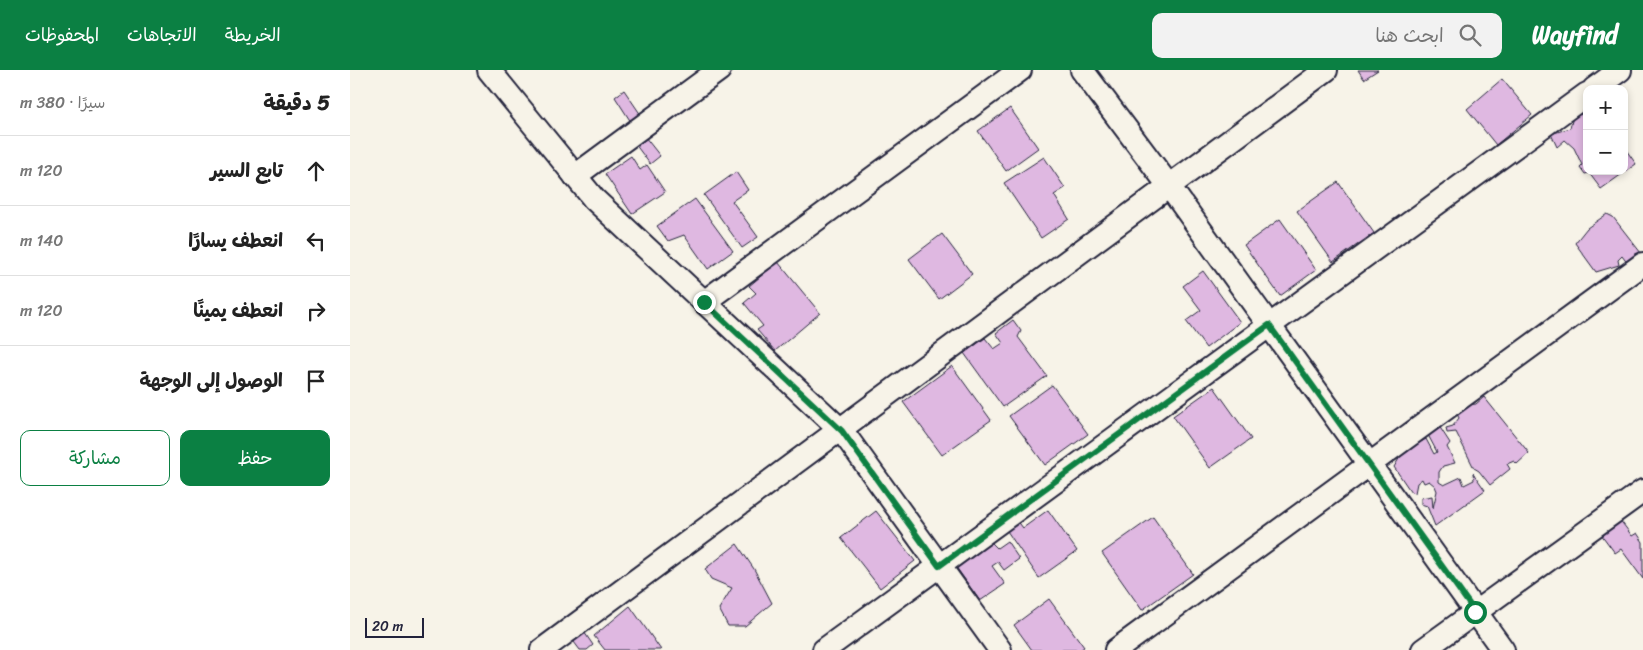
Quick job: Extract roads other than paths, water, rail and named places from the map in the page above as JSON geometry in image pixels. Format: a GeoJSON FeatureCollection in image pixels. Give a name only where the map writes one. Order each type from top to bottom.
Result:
{"type":"FeatureCollection","features":[{"type":"Feature","properties":{"kind":"street"},"geometry":{"type":"LineString","coordinates":[[489,70],[594,200],[842,431],[1000,650]]}},
{"type":"Feature","properties":{"kind":"street"},"geometry":{"type":"LineString","coordinates":[[575,176],[719,70]]}},
{"type":"Feature","properties":{"kind":"street"},"geometry":{"type":"LineString","coordinates":[[704,302],[1020,70]]}},
{"type":"Feature","properties":{"kind":"street"},"geometry":{"type":"LineString","coordinates":[[1082,70],[1169,186],[1503,650]]}},
{"type":"Feature","properties":{"kind":"street"},"geometry":{"type":"LineString","coordinates":[[542,650],[842,431],[1326,70]]}},
{"type":"Feature","properties":{"kind":"street"},"geometry":{"type":"LineString","coordinates":[[1599,85],[1620,70]]}},
{"type":"Feature","properties":{"kind":"street"},"geometry":{"type":"LineString","coordinates":[[824,650],[1583,97]]}},
{"type":"Feature","properties":{"kind":"street"},"geometry":{"type":"LineString","coordinates":[[1116,650],[1643,264]]}},
{"type":"Feature","properties":{"kind":"street"},"geometry":{"type":"LineString","coordinates":[[1423,650],[1643,491]]}}]}
